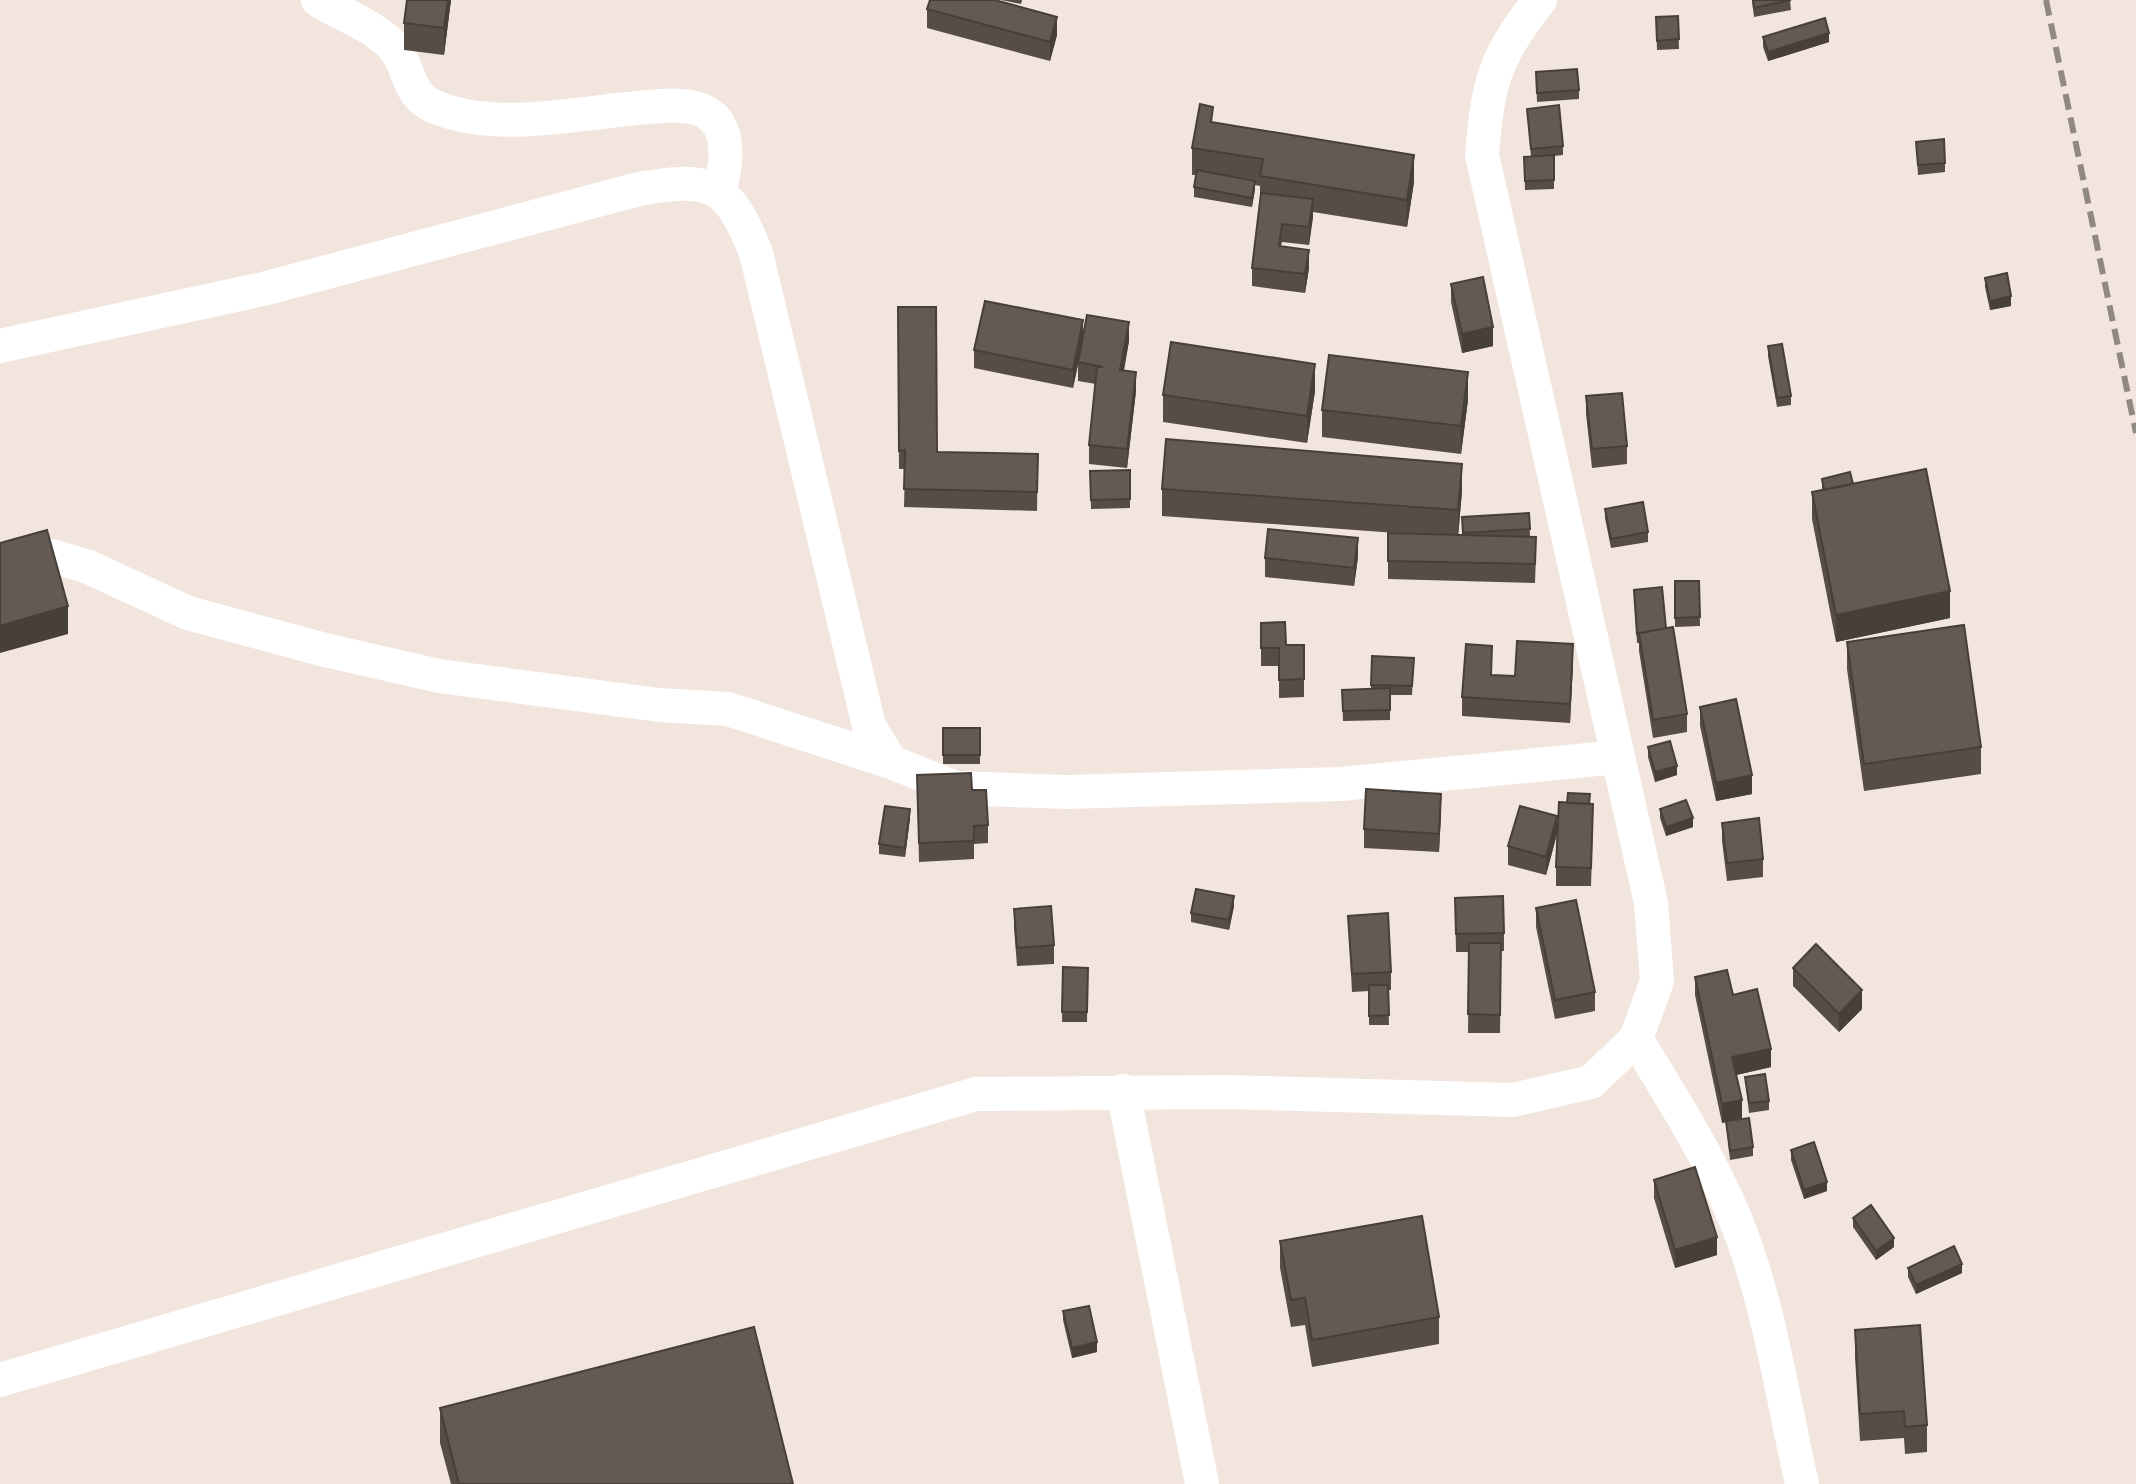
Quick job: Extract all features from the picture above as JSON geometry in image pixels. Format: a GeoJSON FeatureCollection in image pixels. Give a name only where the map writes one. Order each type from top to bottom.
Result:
{"type":"FeatureCollection","features":[{"type":"Feature","properties":{"kind":"street"},"geometry":{"type":"LineString","coordinates":[[318,0],[375,32],[396,50],[410,87],[431,106],[463,116],[503,119],[660,106],[697,108],[716,121],[725,141],[727,163],[719,190]]}},
{"type":"Feature","properties":{"kind":"street"},"geometry":{"type":"LineString","coordinates":[[0,1380],[976,1094],[1123,1091],[1513,1100],[1591,1082],[1636,1039],[1657,981],[1651,903],[1482,155],[1487,93],[1510,37],[1540,0]]}},
{"type":"Feature","properties":{"kind":"street"},"geometry":{"type":"LineString","coordinates":[[0,346],[263,289],[639,189],[685,181],[719,190],[741,215],[756,253],[869,726],[891,762]]}},
{"type":"Feature","properties":{"kind":"street"},"geometry":{"type":"LineString","coordinates":[[0,562],[52,556],[86,566],[188,613],[325,650],[439,676],[659,705],[728,709],[891,762],[956,788],[1067,792],[1341,784],[1618,757]]}},
{"type":"Feature","properties":{"kind":"street"},"geometry":{"type":"LineString","coordinates":[[1636,1039],[1683,1115],[1734,1217],[1764,1316],[1802,1484]]}},
{"type":"Feature","properties":{"kind":"street"},"geometry":{"type":"LineString","coordinates":[[1123,1091],[1202,1484]]}},
{"type":"Feature","properties":{"kind":"building"},"geometry":{"type":"Polygon","coordinates":[[[407,0],[448,0],[444,28],[404,23],[407,0]]]}},
{"type":"Feature","properties":{"kind":"building"},"geometry":{"type":"Polygon","coordinates":[[[930,0],[995,0],[1057,17],[1050,42],[927,9],[930,0]]]}},
{"type":"Feature","properties":{"kind":"building"},"geometry":{"type":"Polygon","coordinates":[[[1753,0],[1791,0],[1754,8],[1753,0]]]}},
{"type":"Feature","properties":{"kind":"building"},"geometry":{"type":"Polygon","coordinates":[[[1678,16],[1679,39],[1657,41],[1656,17],[1678,16]]]}},
{"type":"Feature","properties":{"kind":"building"},"geometry":{"type":"Polygon","coordinates":[[[1825,18],[1829,33],[1768,52],[1763,37],[1825,18]]]}},
{"type":"Feature","properties":{"kind":"building"},"geometry":{"type":"Polygon","coordinates":[[[1577,69],[1579,90],[1537,93],[1536,72],[1577,69]]]}},
{"type":"Feature","properties":{"kind":"building"},"geometry":{"type":"Polygon","coordinates":[[[1200,104],[1213,107],[1211,122],[1414,155],[1407,200],[1260,176],[1263,159],[1192,148],[1200,104]]]}},
{"type":"Feature","properties":{"kind":"building"},"geometry":{"type":"Polygon","coordinates":[[[1559,105],[1563,146],[1531,149],[1527,109],[1559,105]]]}},
{"type":"Feature","properties":{"kind":"building"},"geometry":{"type":"Polygon","coordinates":[[[1944,139],[1945,163],[1918,165],[1916,142],[1944,139]]]}},
{"type":"Feature","properties":{"kind":"building"},"geometry":{"type":"Polygon","coordinates":[[[1554,155],[1554,180],[1525,181],[1524,157],[1554,155]]]}},
{"type":"Feature","properties":{"kind":"building"},"geometry":{"type":"Polygon","coordinates":[[[1197,170],[1255,181],[1252,198],[1194,187],[1197,170]]]}},
{"type":"Feature","properties":{"kind":"building"},"geometry":{"type":"Polygon","coordinates":[[[1261,193],[1313,199],[1309,227],[1282,224],[1279,246],[1309,250],[1305,274],[1252,268],[1261,193]]]}},
{"type":"Feature","properties":{"kind":"building"},"geometry":{"type":"Polygon","coordinates":[[[2007,273],[2011,296],[1990,301],[1985,278],[2007,273]]]}},
{"type":"Feature","properties":{"kind":"building"},"geometry":{"type":"Polygon","coordinates":[[[1483,277],[1493,327],[1462,334],[1451,284],[1483,277]]]}},
{"type":"Feature","properties":{"kind":"building"},"geometry":{"type":"Polygon","coordinates":[[[985,301],[1083,320],[1073,370],[974,350],[985,301]]]}},
{"type":"Feature","properties":{"kind":"building"},"geometry":{"type":"Polygon","coordinates":[[[898,307],[936,307],[937,452],[1038,454],[1037,492],[904,489],[905,450],[899,451],[898,307]]]}},
{"type":"Feature","properties":{"kind":"building"},"geometry":{"type":"Polygon","coordinates":[[[1087,315],[1129,322],[1120,370],[1136,372],[1127,449],[1089,445],[1097,367],[1103,367],[1078,362],[1087,315]]]}},
{"type":"Feature","properties":{"kind":"building"},"geometry":{"type":"Polygon","coordinates":[[[1171,342],[1315,364],[1307,416],[1163,395],[1171,342]]]}},
{"type":"Feature","properties":{"kind":"building"},"geometry":{"type":"Polygon","coordinates":[[[1782,344],[1791,396],[1777,398],[1768,346],[1782,344]]]}},
{"type":"Feature","properties":{"kind":"building"},"geometry":{"type":"Polygon","coordinates":[[[1329,355],[1468,372],[1461,426],[1322,410],[1329,355]]]}},
{"type":"Feature","properties":{"kind":"building"},"geometry":{"type":"Polygon","coordinates":[[[1622,393],[1627,446],[1592,449],[1586,396],[1622,393]]]}},
{"type":"Feature","properties":{"kind":"building"},"geometry":{"type":"Polygon","coordinates":[[[1166,439],[1462,464],[1458,510],[1162,489],[1166,439]]]}},
{"type":"Feature","properties":{"kind":"building"},"geometry":{"type":"Polygon","coordinates":[[[1926,469],[1950,591],[1836,615],[1812,492],[1926,469]]]}},
{"type":"Feature","properties":{"kind":"building"},"geometry":{"type":"Polygon","coordinates":[[[1130,470],[1130,499],[1091,500],[1090,471],[1130,470]]]}},
{"type":"Feature","properties":{"kind":"building"},"geometry":{"type":"Polygon","coordinates":[[[1850,472],[1853,484],[1824,490],[1822,479],[1850,472]]]}},
{"type":"Feature","properties":{"kind":"building"},"geometry":{"type":"Polygon","coordinates":[[[1643,502],[1648,532],[1611,539],[1605,509],[1643,502]]]}},
{"type":"Feature","properties":{"kind":"building"},"geometry":{"type":"Polygon","coordinates":[[[1529,513],[1530,529],[1463,533],[1462,517],[1529,513]]]}},
{"type":"Feature","properties":{"kind":"building"},"geometry":{"type":"Polygon","coordinates":[[[1268,529],[1358,538],[1354,568],[1265,558],[1268,529]]]}},
{"type":"Feature","properties":{"kind":"building"},"geometry":{"type":"Polygon","coordinates":[[[47,530],[68,606],[0,626],[0,543],[47,530]]]}},
{"type":"Feature","properties":{"kind":"building"},"geometry":{"type":"Polygon","coordinates":[[[1388,533],[1536,537],[1535,564],[1388,561],[1388,533]]]}},
{"type":"Feature","properties":{"kind":"building"},"geometry":{"type":"Polygon","coordinates":[[[1675,581],[1699,581],[1700,617],[1675,618],[1675,581]]]}},
{"type":"Feature","properties":{"kind":"building"},"geometry":{"type":"Polygon","coordinates":[[[1662,587],[1666,628],[1637,634],[1634,590],[1662,587]]]}},
{"type":"Feature","properties":{"kind":"building"},"geometry":{"type":"Polygon","coordinates":[[[1285,622],[1286,645],[1304,645],[1304,679],[1279,680],[1279,648],[1261,648],[1261,623],[1285,622]]]}},
{"type":"Feature","properties":{"kind":"building"},"geometry":{"type":"Polygon","coordinates":[[[1964,625],[1981,747],[1864,764],[1847,642],[1964,625]]]}},
{"type":"Feature","properties":{"kind":"building"},"geometry":{"type":"Polygon","coordinates":[[[1673,627],[1687,714],[1653,720],[1639,633],[1673,627]]]}},
{"type":"Feature","properties":{"kind":"building"},"geometry":{"type":"Polygon","coordinates":[[[1517,641],[1573,644],[1570,704],[1462,697],[1466,644],[1492,646],[1491,675],[1515,676],[1517,641]]]}},
{"type":"Feature","properties":{"kind":"building"},"geometry":{"type":"Polygon","coordinates":[[[1372,656],[1414,658],[1412,686],[1371,685],[1372,656]]]}},
{"type":"Feature","properties":{"kind":"building"},"geometry":{"type":"Polygon","coordinates":[[[1390,688],[1390,710],[1343,711],[1342,690],[1390,688]]]}},
{"type":"Feature","properties":{"kind":"building"},"geometry":{"type":"Polygon","coordinates":[[[1736,699],[1752,775],[1716,783],[1700,707],[1736,699]]]}},
{"type":"Feature","properties":{"kind":"building"},"geometry":{"type":"Polygon","coordinates":[[[943,728],[980,728],[980,755],[943,755],[943,728]]]}},
{"type":"Feature","properties":{"kind":"building"},"geometry":{"type":"Polygon","coordinates":[[[1670,741],[1677,766],[1655,772],[1648,747],[1670,741]]]}},
{"type":"Feature","properties":{"kind":"building"},"geometry":{"type":"Polygon","coordinates":[[[971,773],[972,790],[986,790],[988,825],[974,826],[974,841],[919,843],[917,775],[971,773]]]}},
{"type":"Feature","properties":{"kind":"building"},"geometry":{"type":"Polygon","coordinates":[[[1366,789],[1441,794],[1439,834],[1364,829],[1366,789]]]}},
{"type":"Feature","properties":{"kind":"building"},"geometry":{"type":"Polygon","coordinates":[[[1568,793],[1590,794],[1589,804],[1567,803],[1568,793]]]}},
{"type":"Feature","properties":{"kind":"building"},"geometry":{"type":"Polygon","coordinates":[[[1686,800],[1693,818],[1666,827],[1660,809],[1686,800]]]}},
{"type":"Feature","properties":{"kind":"building"},"geometry":{"type":"Polygon","coordinates":[[[1559,802],[1593,804],[1591,868],[1556,867],[1559,802]]]}},
{"type":"Feature","properties":{"kind":"building"},"geometry":{"type":"Polygon","coordinates":[[[885,806],[910,809],[905,848],[879,844],[885,806]]]}},
{"type":"Feature","properties":{"kind":"building"},"geometry":{"type":"Polygon","coordinates":[[[1520,806],[1557,816],[1546,857],[1508,846],[1520,806]]]}},
{"type":"Feature","properties":{"kind":"building"},"geometry":{"type":"Polygon","coordinates":[[[1759,818],[1763,859],[1727,863],[1722,823],[1759,818]]]}},
{"type":"Feature","properties":{"kind":"building"},"geometry":{"type":"Polygon","coordinates":[[[1196,889],[1234,896],[1229,920],[1191,913],[1196,889]]]}},
{"type":"Feature","properties":{"kind":"building"},"geometry":{"type":"Polygon","coordinates":[[[1503,896],[1504,933],[1456,934],[1455,898],[1503,896]]]}},
{"type":"Feature","properties":{"kind":"building"},"geometry":{"type":"Polygon","coordinates":[[[1576,900],[1595,992],[1555,1000],[1536,908],[1576,900]]]}},
{"type":"Feature","properties":{"kind":"building"},"geometry":{"type":"Polygon","coordinates":[[[1051,906],[1054,945],[1017,948],[1014,909],[1051,906]]]}},
{"type":"Feature","properties":{"kind":"building"},"geometry":{"type":"Polygon","coordinates":[[[1388,913],[1391,972],[1352,974],[1348,916],[1388,913]]]}},
{"type":"Feature","properties":{"kind":"building"},"geometry":{"type":"Polygon","coordinates":[[[1469,943],[1501,943],[1500,1015],[1468,1014],[1469,943]]]}},
{"type":"Feature","properties":{"kind":"building"},"geometry":{"type":"Polygon","coordinates":[[[1816,944],[1862,990],[1839,1014],[1793,968],[1816,944]]]}},
{"type":"Feature","properties":{"kind":"building"},"geometry":{"type":"Polygon","coordinates":[[[1063,967],[1088,968],[1087,1012],[1062,1012],[1063,967]]]}},
{"type":"Feature","properties":{"kind":"building"},"geometry":{"type":"Polygon","coordinates":[[[1727,970],[1733,995],[1757,989],[1771,1049],[1732,1057],[1742,1100],[1722,1104],[1695,977],[1727,970]]]}},
{"type":"Feature","properties":{"kind":"building"},"geometry":{"type":"Polygon","coordinates":[[[1369,985],[1388,985],[1389,1015],[1369,1016],[1369,985]]]}},
{"type":"Feature","properties":{"kind":"building"},"geometry":{"type":"Polygon","coordinates":[[[1765,1074],[1769,1101],[1749,1103],[1745,1077],[1765,1074]]]}},
{"type":"Feature","properties":{"kind":"building"},"geometry":{"type":"Polygon","coordinates":[[[1749,1118],[1753,1147],[1730,1151],[1726,1121],[1749,1118]]]}},
{"type":"Feature","properties":{"kind":"building"},"geometry":{"type":"Polygon","coordinates":[[[1814,1142],[1827,1182],[1804,1190],[1791,1150],[1814,1142]]]}},
{"type":"Feature","properties":{"kind":"building"},"geometry":{"type":"Polygon","coordinates":[[[1695,1167],[1717,1237],[1675,1250],[1654,1180],[1695,1167]]]}},
{"type":"Feature","properties":{"kind":"building"},"geometry":{"type":"Polygon","coordinates":[[[1871,1205],[1894,1238],[1876,1251],[1853,1218],[1871,1205]]]}},
{"type":"Feature","properties":{"kind":"building"},"geometry":{"type":"Polygon","coordinates":[[[1422,1216],[1439,1317],[1312,1340],[1305,1298],[1291,1300],[1280,1241],[1422,1216]]]}},
{"type":"Feature","properties":{"kind":"building"},"geometry":{"type":"Polygon","coordinates":[[[1954,1246],[1962,1264],[1916,1285],[1908,1268],[1954,1246]]]}},
{"type":"Feature","properties":{"kind":"building"},"geometry":{"type":"Polygon","coordinates":[[[1089,1306],[1097,1342],[1072,1348],[1063,1311],[1089,1306]]]}},
{"type":"Feature","properties":{"kind":"building"},"geometry":{"type":"Polygon","coordinates":[[[1920,1325],[1927,1425],[1905,1427],[1904,1411],[1860,1414],[1855,1330],[1920,1325]]]}},
{"type":"Feature","properties":{"kind":"building"},"geometry":{"type":"Polygon","coordinates":[[[754,1327],[793,1484],[459,1484],[440,1408],[754,1327]]]}},
{"type":"Feature","properties":{"kind":"railway"},"geometry":{"type":"LineString","coordinates":[[2046,0],[2136,433]]}}]}
